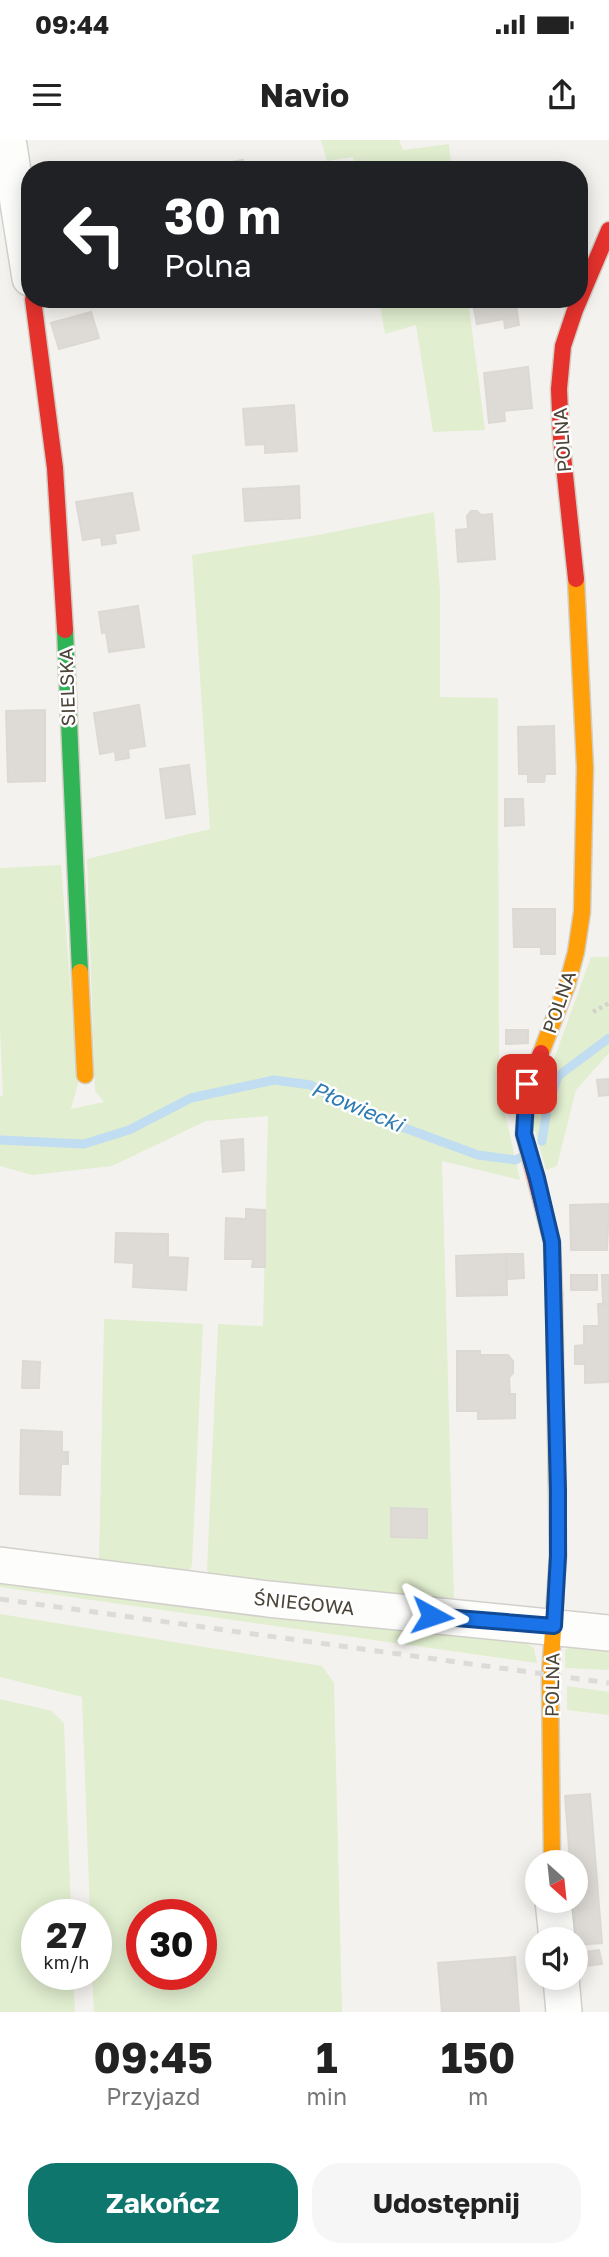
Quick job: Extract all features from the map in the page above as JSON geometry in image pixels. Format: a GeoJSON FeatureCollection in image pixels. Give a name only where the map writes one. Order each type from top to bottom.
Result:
{"type":"FeatureCollection","features":[{"type":"Feature","properties":{"kind":"street"},"geometry":{"type":"LineString","coordinates":[[9,146],[21,221]]}},
{"type":"Feature","properties":{"kind":"street","name":"POLNA"},"geometry":{"type":"LineString","coordinates":[[588,279],[609,230]]}},
{"type":"Feature","properties":{"kind":"street","name":"SIELSKA"},"geometry":{"type":"LineString","coordinates":[[34,308],[55,468],[63,579],[85,1075]]}},
{"type":"Feature","properties":{"kind":"street","name":"POLNA"},"geometry":{"type":"LineString","coordinates":[[552,1850],[550,1675],[558,1556],[552,1242],[524,1134],[527,1084],[567,985],[576,952],[582,912],[585,768],[580,645],[559,389],[563,346],[576,308]]}},
{"type":"Feature","properties":{"kind":"street","name":"ŚNIEGOWA"},"geometry":{"type":"LineString","coordinates":[[0,1565],[318,1605],[609,1633]]}},
{"type":"Feature","properties":{"kind":"street"},"geometry":{"type":"LineString","coordinates":[[562,1990],[564,2012]]}},
{"type":"Feature","properties":{"kind":"green space"},"geometry":{"type":"Polygon","coordinates":[[[321,140],[399,140],[403,150],[449,144],[451,161],[354,161],[353,157],[327,161],[321,140]]]}},
{"type":"Feature","properties":{"kind":"green space"},"geometry":{"type":"Polygon","coordinates":[[[381,308],[469,308],[485,430],[433,432],[416,325],[385,334],[381,308]]]}},
{"type":"Feature","properties":{"kind":"green space"},"geometry":{"type":"Polygon","coordinates":[[[434,512],[440,590],[440,697],[498,698],[499,1086],[520,1180],[442,1161],[454,1600],[214,1581],[207,1570],[218,1324],[263,1326],[268,1116],[206,1121],[112,1166],[32,1175],[0,1166],[0,1096],[3,1096],[0,1029],[0,868],[61,865],[78,1084],[71,1109],[104,1102],[95,1091],[87,859],[210,829],[192,555],[318,535],[434,512]]]}},
{"type":"Feature","properties":{"kind":"green space"},"geometry":{"type":"Polygon","coordinates":[[[591,957],[609,957],[609,1053],[576,1090],[557,1166],[546,1170],[532,1120],[591,957]]]}},
{"type":"Feature","properties":{"kind":"green space"},"geometry":{"type":"Polygon","coordinates":[[[104,1319],[203,1324],[192,1565],[188,1575],[99,1563],[104,1319]]]}},
{"type":"Feature","properties":{"kind":"green space"},"geometry":{"type":"Polygon","coordinates":[[[0,1576],[512,1635],[534,1648],[537,1663],[0,1587],[0,1576]]]}},
{"type":"Feature","properties":{"kind":"green space"},"geometry":{"type":"Polygon","coordinates":[[[0,1614],[322,1666],[334,1683],[342,2012],[94,2012],[93,1990],[112,1990],[112,1899],[89,1899],[82,1697],[0,1677],[0,1614]]]}},
{"type":"Feature","properties":{"kind":"green space"},"geometry":{"type":"Polygon","coordinates":[[[582,1639],[609,1644],[609,1670],[565,1668],[565,1650],[582,1639]]]}},
{"type":"Feature","properties":{"kind":"green space"},"geometry":{"type":"Polygon","coordinates":[[[567,1686],[609,1692],[609,1715],[567,1710],[567,1686]]]}},
{"type":"Feature","properties":{"kind":"green space"},"geometry":{"type":"Polygon","coordinates":[[[0,1699],[52,1711],[64,1723],[70,1899],[21,1899],[21,1990],[74,1990],[75,2012],[0,2012],[0,1699]]]}},
{"type":"Feature","properties":{"kind":"building"},"geometry":{"type":"Polygon","coordinates":[[[474,308],[516,308],[519,325],[505,328],[504,319],[477,324],[474,308]]]}},
{"type":"Feature","properties":{"kind":"building"},"geometry":{"type":"Polygon","coordinates":[[[91,312],[99,338],[59,349],[51,323],[91,312]]]}},
{"type":"Feature","properties":{"kind":"building"},"geometry":{"type":"Polygon","coordinates":[[[528,367],[532,408],[504,411],[505,421],[489,423],[484,373],[528,367]]]}},
{"type":"Feature","properties":{"kind":"building"},"geometry":{"type":"Polygon","coordinates":[[[294,405],[297,451],[265,453],[265,444],[246,445],[243,409],[294,405]]]}},
{"type":"Feature","properties":{"kind":"building"},"geometry":{"type":"Polygon","coordinates":[[[299,486],[300,518],[245,521],[243,489],[299,486]]]}},
{"type":"Feature","properties":{"kind":"building"},"geometry":{"type":"Polygon","coordinates":[[[132,493],[139,530],[114,534],[116,543],[102,545],[101,537],[83,540],[76,502],[132,493]]]}},
{"type":"Feature","properties":{"kind":"building"},"geometry":{"type":"Polygon","coordinates":[[[471,511],[477,511],[481,515],[492,514],[495,559],[458,562],[456,530],[468,529],[467,516],[471,511]]]}},
{"type":"Feature","properties":{"kind":"building"},"geometry":{"type":"Polygon","coordinates":[[[138,606],[144,647],[109,652],[106,632],[102,633],[99,612],[138,606]]]}},
{"type":"Feature","properties":{"kind":"building"},"geometry":{"type":"Polygon","coordinates":[[[139,705],[145,746],[128,749],[129,758],[116,760],[115,751],[100,754],[94,713],[139,705]]]}},
{"type":"Feature","properties":{"kind":"building"},"geometry":{"type":"Polygon","coordinates":[[[45,710],[45,781],[8,782],[6,711],[45,710]]]}},
{"type":"Feature","properties":{"kind":"building"},"geometry":{"type":"Polygon","coordinates":[[[554,726],[555,774],[545,774],[544,782],[528,782],[528,774],[519,774],[518,727],[554,726]]]}},
{"type":"Feature","properties":{"kind":"building"},"geometry":{"type":"Polygon","coordinates":[[[189,765],[195,814],[166,818],[160,769],[189,765]]]}},
{"type":"Feature","properties":{"kind":"building"},"geometry":{"type":"Polygon","coordinates":[[[505,799],[523,799],[524,825],[505,826],[505,799]]]}},
{"type":"Feature","properties":{"kind":"building"},"geometry":{"type":"Polygon","coordinates":[[[513,909],[555,909],[555,954],[541,954],[541,947],[514,947],[513,909]]]}},
{"type":"Feature","properties":{"kind":"building"},"geometry":{"type":"Polygon","coordinates":[[[506,1030],[528,1030],[528,1043],[506,1044],[506,1030]]]}},
{"type":"Feature","properties":{"kind":"building"},"geometry":{"type":"Polygon","coordinates":[[[609,1079],[609,1095],[599,1096],[597,1080],[609,1079]]]}},
{"type":"Feature","properties":{"kind":"building"},"geometry":{"type":"Polygon","coordinates":[[[243,1139],[244,1170],[223,1172],[221,1141],[243,1139]]]}},
{"type":"Feature","properties":{"kind":"building"},"geometry":{"type":"Polygon","coordinates":[[[609,1204],[607,1250],[571,1250],[570,1205],[609,1204]]]}},
{"type":"Feature","properties":{"kind":"building"},"geometry":{"type":"Polygon","coordinates":[[[246,1209],[265,1210],[265,1267],[252,1267],[253,1259],[225,1259],[226,1218],[246,1219],[246,1209]]]}},
{"type":"Feature","properties":{"kind":"building"},"geometry":{"type":"Polygon","coordinates":[[[116,1233],[168,1234],[168,1257],[188,1258],[186,1290],[133,1287],[134,1263],[115,1262],[116,1233]]]}},
{"type":"Feature","properties":{"kind":"building"},"geometry":{"type":"Polygon","coordinates":[[[506,1254],[523,1254],[524,1278],[507,1279],[506,1254]]]}},
{"type":"Feature","properties":{"kind":"building"},"geometry":{"type":"Polygon","coordinates":[[[506,1254],[507,1295],[457,1296],[456,1256],[506,1254]]]}},
{"type":"Feature","properties":{"kind":"building"},"geometry":{"type":"Polygon","coordinates":[[[571,1275],[597,1275],[597,1290],[571,1290],[571,1275]]]}},
{"type":"Feature","properties":{"kind":"building"},"geometry":{"type":"Polygon","coordinates":[[[602,1275],[609,1275],[609,1304],[603,1304],[602,1275]]]}},
{"type":"Feature","properties":{"kind":"building"},"geometry":{"type":"Polygon","coordinates":[[[598,1304],[609,1304],[609,1382],[585,1383],[585,1364],[575,1364],[575,1346],[584,1345],[584,1326],[599,1326],[598,1304]]]}},
{"type":"Feature","properties":{"kind":"building"},"geometry":{"type":"Polygon","coordinates":[[[457,1351],[480,1351],[480,1355],[508,1355],[513,1361],[513,1373],[509,1378],[510,1394],[515,1394],[515,1418],[478,1419],[478,1411],[457,1411],[457,1351]]]}},
{"type":"Feature","properties":{"kind":"building"},"geometry":{"type":"Polygon","coordinates":[[[23,1361],[40,1362],[39,1388],[22,1388],[23,1361]]]}},
{"type":"Feature","properties":{"kind":"building"},"geometry":{"type":"Polygon","coordinates":[[[21,1430],[62,1432],[62,1452],[68,1452],[68,1464],[61,1464],[60,1495],[20,1494],[21,1430]]]}},
{"type":"Feature","properties":{"kind":"building"},"geometry":{"type":"Polygon","coordinates":[[[391,1508],[427,1509],[427,1538],[391,1537],[391,1508]]]}},
{"type":"Feature","properties":{"kind":"building"},"geometry":{"type":"Polygon","coordinates":[[[590,1794],[602,1943],[588,1944],[588,1927],[576,1927],[574,1913],[588,1913],[588,1908],[595,1907],[593,1893],[588,1894],[588,1850],[569,1850],[565,1796],[590,1794]]]}},
{"type":"Feature","properties":{"kind":"building"},"geometry":{"type":"Polygon","coordinates":[[[593,1893],[595,1907],[588,1908],[588,1894],[593,1893]]]}},
{"type":"Feature","properties":{"kind":"building"},"geometry":{"type":"Polygon","coordinates":[[[599,1950],[602,1964],[588,1966],[588,1952],[599,1950]]]}},
{"type":"Feature","properties":{"kind":"building"},"geometry":{"type":"Polygon","coordinates":[[[515,1957],[519,2012],[442,2012],[438,1963],[515,1957]]]}},
{"type":"Feature","properties":{"kind":"waterway","name":"Płowiecki"},"geometry":{"type":"LineString","coordinates":[[542,1141],[547,1109],[558,1076],[609,1038]]}},
{"type":"Feature","properties":{"kind":"waterway","name":"Płowiecki"},"geometry":{"type":"LineString","coordinates":[[0,1140],[84,1144],[129,1130],[191,1098],[274,1080],[311,1085],[353,1109],[478,1155],[516,1160],[521,1157]]}},
{"type":"Feature","properties":{"kind":"railway"},"geometry":{"type":"LineString","coordinates":[[0,1599],[609,1683]]}},
{"type":"Feature","properties":{"kind":"traffic: fast"},"geometry":{"type":"LineString","coordinates":[[65,630],[80,972]]}},
{"type":"Feature","properties":{"kind":"traffic: slow"},"geometry":{"type":"LineString","coordinates":[[541,1053],[567,985],[576,952],[582,912],[585,768],[576,579]]}},
{"type":"Feature","properties":{"kind":"traffic: slow"},"geometry":{"type":"LineString","coordinates":[[80,972],[85,1075]]}},
{"type":"Feature","properties":{"kind":"traffic: slow"},"geometry":{"type":"LineString","coordinates":[[552,1850],[550,1675],[558,1556],[554,1294]]}},
{"type":"Feature","properties":{"kind":"traffic: jam"},"geometry":{"type":"LineString","coordinates":[[588,279],[609,230]]}},
{"type":"Feature","properties":{"kind":"traffic: jam"},"geometry":{"type":"LineString","coordinates":[[34,308],[55,468],[65,630]]}},
{"type":"Feature","properties":{"kind":"traffic: jam"},"geometry":{"type":"LineString","coordinates":[[576,308],[563,346],[559,389],[561,437],[576,579]]}},
{"type":"Feature","properties":{"kind":"traffic: jam"},"geometry":{"type":"LineString","coordinates":[[541,1053],[527,1084],[524,1134],[552,1242],[554,1294]]}},
{"type":"Feature","properties":{"kind":"route"},"geometry":{"type":"LineString","coordinates":[[432,1616],[554,1626],[558,1490],[552,1242],[524,1134],[527,1084]]}}]}
